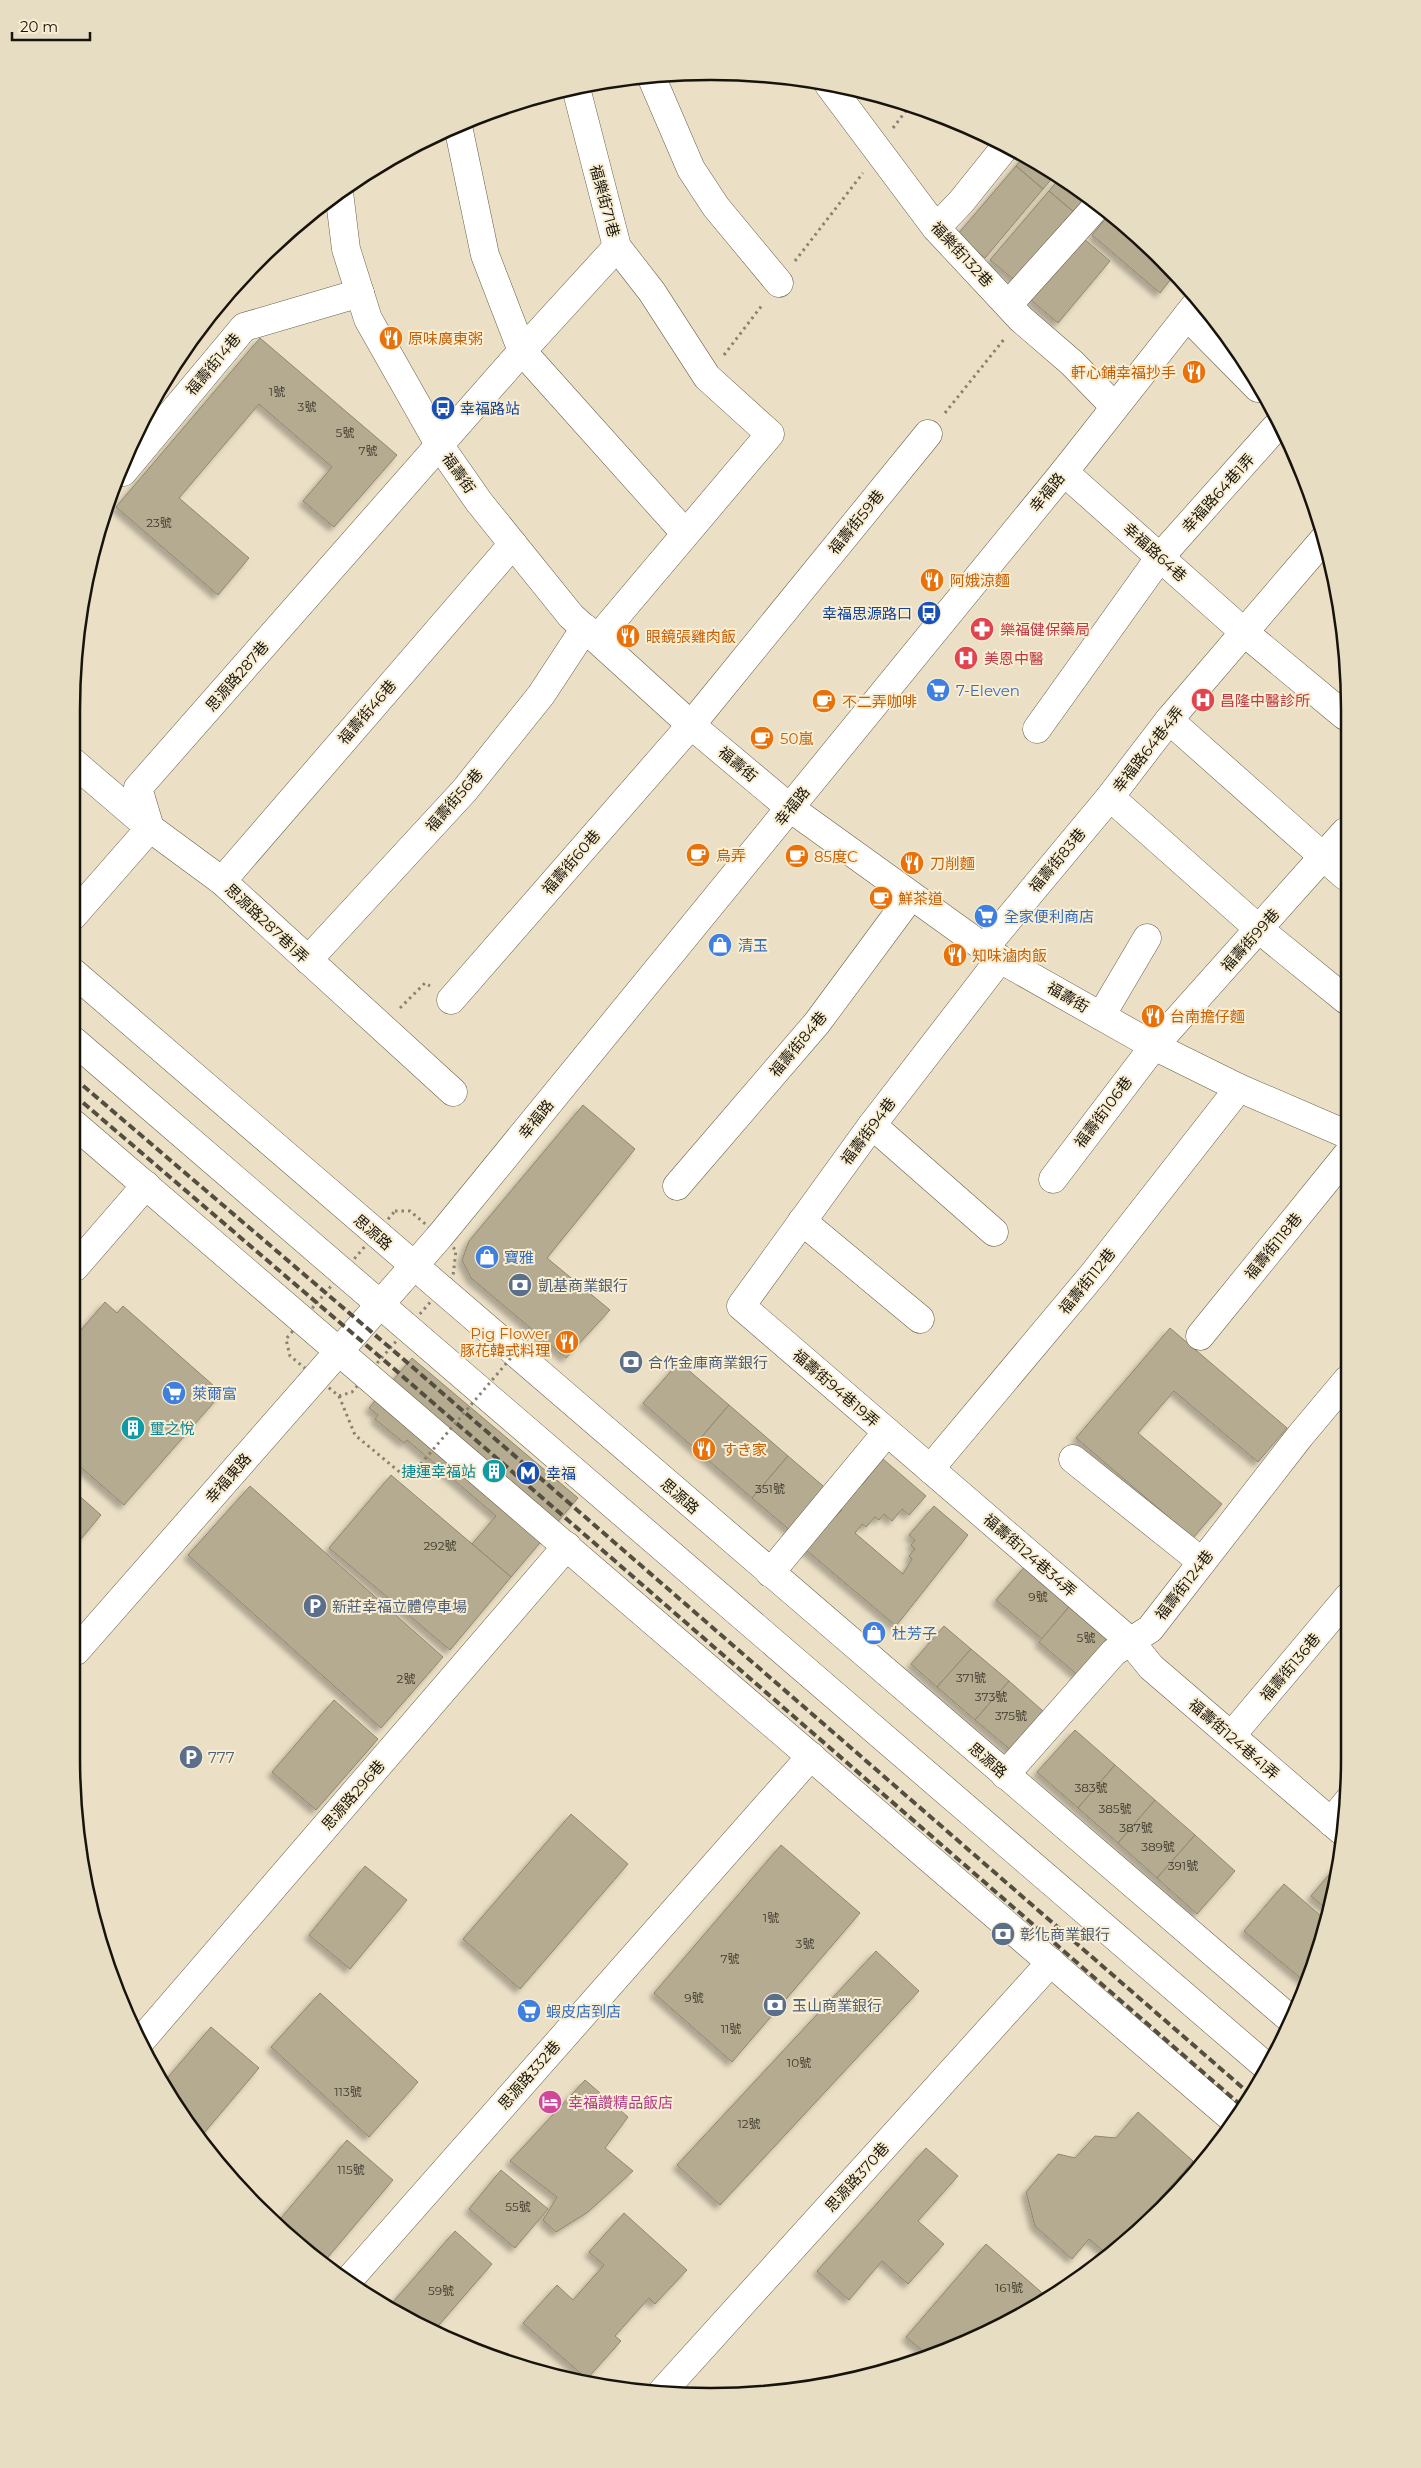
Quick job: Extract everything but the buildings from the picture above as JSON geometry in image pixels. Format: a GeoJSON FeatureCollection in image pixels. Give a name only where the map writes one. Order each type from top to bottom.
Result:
{"type":"FeatureCollection","features":[{"type":"Feature","properties":{"kind":"street"},"geometry":{"type":"LineString","coordinates":[[654,82],[691,169],[716,207],[779,283]]}},
{"type":"Feature","properties":{"kind":"street","name":"福樂街132巷"},"geometry":{"type":"LineString","coordinates":[[835,92],[880,150],[936,228],[1015,311],[1072,363],[1114,406]]}},
{"type":"Feature","properties":{"kind":"street","name":"福樂街71巷"},"geometry":{"type":"LineString","coordinates":[[578,94],[617,247],[652,292],[707,377],[770,434],[685,534]]}},
{"type":"Feature","properties":{"kind":"street"},"geometry":{"type":"LineString","coordinates":[[459,132],[485,255],[522,351],[685,534]]}},
{"type":"Feature","properties":{"kind":"street"},"geometry":{"type":"LineString","coordinates":[[936,228],[961,202],[1002,151]]}},
{"type":"Feature","properties":{"kind":"street","name":"福壽街"},"geometry":{"type":"LineString","coordinates":[[340,201],[346,249],[368,319],[440,446],[513,544],[571,616],[691,725],[790,808],[993,953],[1154,1046],[1239,1088],[1341,1132]]}},
{"type":"Feature","properties":{"kind":"street"},"geometry":{"type":"LineString","coordinates":[[1015,311],[1094,210]]}},
{"type":"Feature","properties":{"kind":"street"},"geometry":{"type":"LineString","coordinates":[[440,446],[522,351],[617,247]]}},
{"type":"Feature","properties":{"kind":"street","name":"福壽街14巷"},"geometry":{"type":"LineString","coordinates":[[131,462],[244,326],[360,293]]}},
{"type":"Feature","properties":{"kind":"street"},"geometry":{"type":"LineString","coordinates":[[1193,309],[1235,360]]}},
{"type":"Feature","properties":{"kind":"street","name":"幸福路"},"geometry":{"type":"LineString","coordinates":[[380,1306],[414,1268],[1064,472],[1114,406],[1193,309]]}},
{"type":"Feature","properties":{"kind":"street","name":"幸福路64巷1弄"},"geometry":{"type":"LineString","coordinates":[[1037,729],[1160,557],[1277,433]]}},
{"type":"Feature","properties":{"kind":"street","name":"福壽街59巷"},"geometry":{"type":"LineString","coordinates":[[691,725],[928,434]]}},
{"type":"Feature","properties":{"kind":"street","name":"思源路287巷"},"geometry":{"type":"LineString","coordinates":[[150,828],[138,788],[440,446]]}},
{"type":"Feature","properties":{"kind":"street","name":"幸福路64巷"},"geometry":{"type":"LineString","coordinates":[[1064,472],[1245,632],[1341,713]]}},
{"type":"Feature","properties":{"kind":"street","name":"福壽街56巷"},"geometry":{"type":"LineString","coordinates":[[308,960],[464,791],[591,634],[685,534]]}},
{"type":"Feature","properties":{"kind":"street","name":"福壽街46巷"},"geometry":{"type":"LineString","coordinates":[[222,881],[513,544]]}},
{"type":"Feature","properties":{"kind":"street","name":"幸福路64巷4弄"},"geometry":{"type":"LineString","coordinates":[[1110,797],[1169,720],[1319,545]]}},
{"type":"Feature","properties":{"kind":"street"},"geometry":{"type":"LineString","coordinates":[[1169,720],[1322,858],[1341,873]]}},
{"type":"Feature","properties":{"kind":"street","name":"福壽街60巷"},"geometry":{"type":"LineString","coordinates":[[451,1000],[691,725]]}},
{"type":"Feature","properties":{"kind":"street","name":"思源路287巷1弄"},"geometry":{"type":"LineString","coordinates":[[80,768],[150,828],[222,881],[453,1092]]}},
{"type":"Feature","properties":{"kind":"street"},"geometry":{"type":"LineString","coordinates":[[1110,797],[1260,930],[1341,996]]}},
{"type":"Feature","properties":{"kind":"street","name":"福壽街83巷"},"geometry":{"type":"LineString","coordinates":[[993,953],[1110,797]]}},
{"type":"Feature","properties":{"kind":"street"},"geometry":{"type":"LineString","coordinates":[[80,909],[150,828]]}},
{"type":"Feature","properties":{"kind":"street","name":"福壽街99巷"},"geometry":{"type":"LineString","coordinates":[[1154,1046],[1260,930],[1341,837]]}},
{"type":"Feature","properties":{"kind":"street","name":"福壽街84巷"},"geometry":{"type":"LineString","coordinates":[[677,1186],[817,1023],[911,896]]}},
{"type":"Feature","properties":{"kind":"street"},"geometry":{"type":"LineString","coordinates":[[1101,1016],[1148,938]]}},
{"type":"Feature","properties":{"kind":"street","name":"福壽街94巷"},"geometry":{"type":"LineString","coordinates":[[741,1306],[993,953]]}},
{"type":"Feature","properties":{"kind":"street","name":"思源路"},"geometry":{"type":"LineString","coordinates":[[80,978],[414,1268],[1286,2015]]}},
{"type":"Feature","properties":{"kind":"street"},"geometry":{"type":"LineString","coordinates":[[80,1046],[1262,2063]]}},
{"type":"Feature","properties":{"kind":"street","name":"福壽街106巷"},"geometry":{"type":"LineString","coordinates":[[1053,1179],[1154,1046]]}},
{"type":"Feature","properties":{"kind":"street","name":"福壽街112巷"},"geometry":{"type":"LineString","coordinates":[[930,1469],[1095,1272],[1239,1088]]}},
{"type":"Feature","properties":{"kind":"street"},"geometry":{"type":"LineString","coordinates":[[872,1124],[994,1232]]}},
{"type":"Feature","properties":{"kind":"street"},"geometry":{"type":"LineString","coordinates":[[80,1129],[1229,2116]]}},
{"type":"Feature","properties":{"kind":"street","name":"福壽街118巷"},"geometry":{"type":"LineString","coordinates":[[1200,1336],[1341,1162]]}},
{"type":"Feature","properties":{"kind":"street"},"geometry":{"type":"LineString","coordinates":[[80,1261],[146,1185]]}},
{"type":"Feature","properties":{"kind":"street"},"geometry":{"type":"LineString","coordinates":[[802,1220],[920,1319]]}},
{"type":"Feature","properties":{"kind":"street","name":"幸福東路"},"geometry":{"type":"LineString","coordinates":[[80,1646],[380,1306]]}},
{"type":"Feature","properties":{"kind":"street","name":"福壽街94巷19弄"},"geometry":{"type":"LineString","coordinates":[[741,1306],[930,1469]]}},
{"type":"Feature","properties":{"kind":"street","name":"福壽街124巷"},"geometry":{"type":"LineString","coordinates":[[1005,1775],[1114,1652],[1150,1629],[1300,1436],[1341,1387]]}},
{"type":"Feature","properties":{"kind":"street"},"geometry":{"type":"LineString","coordinates":[[770,1573],[887,1432]]}},
{"type":"Feature","properties":{"kind":"street"},"geometry":{"type":"LineString","coordinates":[[1073,1459],[1202,1562]]}},
{"type":"Feature","properties":{"kind":"street","name":"福壽街124巷34弄"},"geometry":{"type":"LineString","coordinates":[[930,1469],[1130,1641]]}},
{"type":"Feature","properties":{"kind":"street","name":"思源路296巷"},"geometry":{"type":"LineString","coordinates":[[145,2036],[567,1546]]}},
{"type":"Feature","properties":{"kind":"street","name":"福壽街136巷"},"geometry":{"type":"LineString","coordinates":[[1232,1736],[1341,1605]]}},
{"type":"Feature","properties":{"kind":"street","name":"福壽街124巷41弄"},"geometry":{"type":"LineString","coordinates":[[1130,1641],[1151,1666],[1337,1827]]}},
{"type":"Feature","properties":{"kind":"street","name":"思源路332巷"},"geometry":{"type":"LineString","coordinates":[[352,2276],[811,1756]]}},
{"type":"Feature","properties":{"kind":"street","name":"思源路370巷"},"geometry":{"type":"LineString","coordinates":[[667,2387],[1051,1962]]}},
{"type":"Feature","properties":{"kind":"path"},"geometry":{"type":"LineString","coordinates":[[707,377],[880,150],[905,111]]}},
{"type":"Feature","properties":{"kind":"path"},"geometry":{"type":"LineString","coordinates":[[928,434],[1015,311]]}},
{"type":"Feature","properties":{"kind":"path"},"geometry":{"type":"LineString","coordinates":[[381,1027],[425,983],[451,1000]]}},
{"type":"Feature","properties":{"kind":"path"},"geometry":{"type":"LineString","coordinates":[[339,1396],[355,1435],[408,1479],[526,1339],[517,1331]]}},
{"type":"Feature","properties":{"kind":"railway"},"geometry":{"type":"LineString","coordinates":[[80,1083],[402,1358],[1246,2091]]}},
{"type":"Feature","properties":{"kind":"railway"},"geometry":{"type":"LineString","coordinates":[[80,1100],[393,1368],[1238,2103]]}},
{"type":"Feature","properties":{"kind":"place","name":"原味廣東粥"},"geometry":{"type":"Point","coordinates":[391,338]}},
{"type":"Feature","properties":{"kind":"place","name":"軒心鋪幸福抄手"},"geometry":{"type":"Point","coordinates":[1194,372]}},
{"type":"Feature","properties":{"kind":"place","name":"幸福路站"},"geometry":{"type":"Point","coordinates":[443,408]}},
{"type":"Feature","properties":{"kind":"place","name":"阿娥涼麵"},"geometry":{"type":"Point","coordinates":[932,580]}},
{"type":"Feature","properties":{"kind":"place","name":"幸福思源路口"},"geometry":{"type":"Point","coordinates":[929,613]}},
{"type":"Feature","properties":{"kind":"place","name":"樂福健保藥局"},"geometry":{"type":"Point","coordinates":[982,629]}},
{"type":"Feature","properties":{"kind":"place","name":"眼鏡張雞肉飯"},"geometry":{"type":"Point","coordinates":[628,636]}},
{"type":"Feature","properties":{"kind":"place","name":"美恩中醫"},"geometry":{"type":"Point","coordinates":[966,658]}},
{"type":"Feature","properties":{"kind":"place","name":"7-Eleven"},"geometry":{"type":"Point","coordinates":[938,690]}},
{"type":"Feature","properties":{"kind":"place","name":"昌隆中醫診所"},"geometry":{"type":"Point","coordinates":[1203,700]}},
{"type":"Feature","properties":{"kind":"place","name":"不二弄咖啡"},"geometry":{"type":"Point","coordinates":[824,701]}},
{"type":"Feature","properties":{"kind":"place","name":"50嵐"},"geometry":{"type":"Point","coordinates":[762,738]}},
{"type":"Feature","properties":{"kind":"place","name":"烏弄"},"geometry":{"type":"Point","coordinates":[698,855]}},
{"type":"Feature","properties":{"kind":"place","name":"85度C"},"geometry":{"type":"Point","coordinates":[797,856]}},
{"type":"Feature","properties":{"kind":"place","name":"刀削麵"},"geometry":{"type":"Point","coordinates":[912,863]}},
{"type":"Feature","properties":{"kind":"place","name":"鮮茶道"},"geometry":{"type":"Point","coordinates":[881,898]}},
{"type":"Feature","properties":{"kind":"place","name":"全家便利商店"},"geometry":{"type":"Point","coordinates":[986,916]}},
{"type":"Feature","properties":{"kind":"place","name":"清玉"},"geometry":{"type":"Point","coordinates":[720,945]}},
{"type":"Feature","properties":{"kind":"place","name":"知味滷肉飯"},"geometry":{"type":"Point","coordinates":[955,955]}},
{"type":"Feature","properties":{"kind":"place","name":"台南擔仔麵"},"geometry":{"type":"Point","coordinates":[1153,1016]}},
{"type":"Feature","properties":{"kind":"place","name":"寶雅"},"geometry":{"type":"Point","coordinates":[487,1257]}},
{"type":"Feature","properties":{"kind":"place","name":"凱基商業銀行"},"geometry":{"type":"Point","coordinates":[520,1285]}},
{"type":"Feature","properties":{"kind":"place","name":"Pig Flower 豚花韓式料理"},"geometry":{"type":"Point","coordinates":[567,1342]}},
{"type":"Feature","properties":{"kind":"place","name":"合作金庫商業銀行"},"geometry":{"type":"Point","coordinates":[631,1362]}},
{"type":"Feature","properties":{"kind":"place","name":"萊爾富"},"geometry":{"type":"Point","coordinates":[174,1393]}},
{"type":"Feature","properties":{"kind":"place","name":"璽之悅"},"geometry":{"type":"Point","coordinates":[133,1428]}},
{"type":"Feature","properties":{"kind":"place","name":"すき家"},"geometry":{"type":"Point","coordinates":[704,1449]}},
{"type":"Feature","properties":{"kind":"place","name":"捷運幸福站"},"geometry":{"type":"Point","coordinates":[494,1471]}},
{"type":"Feature","properties":{"kind":"place","name":"幸福"},"geometry":{"type":"Point","coordinates":[528,1473]}},
{"type":"Feature","properties":{"kind":"place","name":"新莊幸福立體停車場"},"geometry":{"type":"Point","coordinates":[315,1606]}},
{"type":"Feature","properties":{"kind":"place","name":"杜芳子"},"geometry":{"type":"Point","coordinates":[874,1633]}},
{"type":"Feature","properties":{"kind":"place","name":"777"},"geometry":{"type":"Point","coordinates":[191,1757]}},
{"type":"Feature","properties":{"kind":"place","name":"彰化商業銀行"},"geometry":{"type":"Point","coordinates":[1003,1934]}},
{"type":"Feature","properties":{"kind":"place","name":"玉山商業銀行"},"geometry":{"type":"Point","coordinates":[775,2005]}},
{"type":"Feature","properties":{"kind":"place","name":"蝦皮店到店"},"geometry":{"type":"Point","coordinates":[529,2011]}},
{"type":"Feature","properties":{"kind":"place","name":"幸福讚精品飯店"},"geometry":{"type":"Point","coordinates":[550,2102]}}]}
